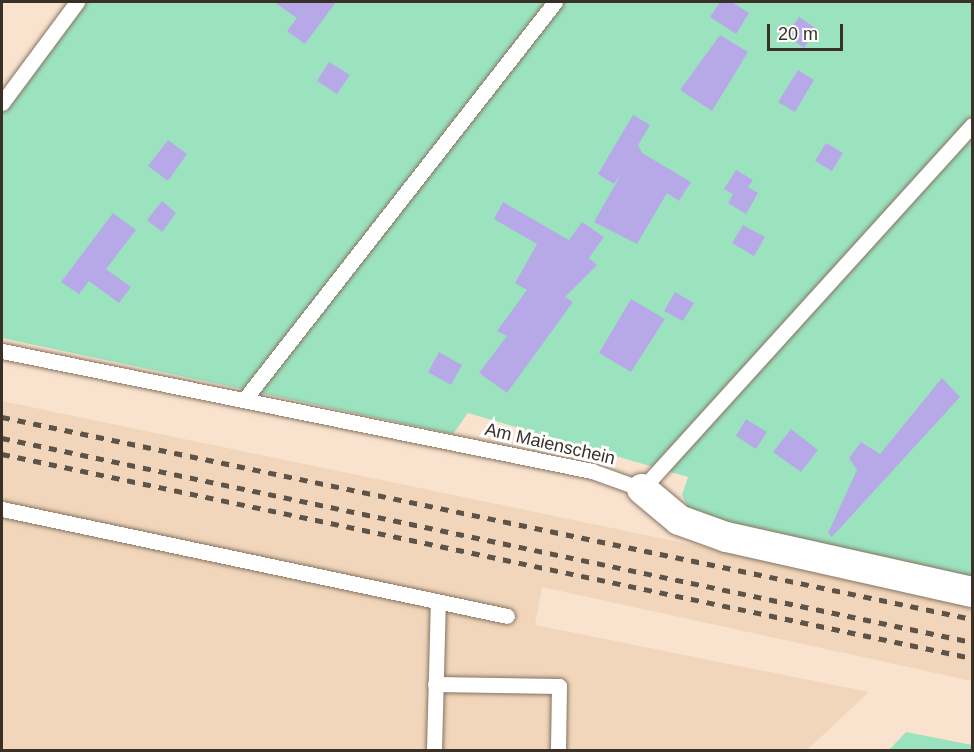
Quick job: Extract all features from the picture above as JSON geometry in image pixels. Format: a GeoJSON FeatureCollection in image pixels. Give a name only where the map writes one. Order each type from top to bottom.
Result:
{"type":"FeatureCollection","features":[{"type":"Feature","properties":{"kind":"street"},"geometry":{"type":"LineString","coordinates":[[642,489],[679,520],[726,537],[972,592]]}},
{"type":"Feature","properties":{"kind":"lane"},"geometry":{"type":"LineString","coordinates":[[2,103],[77,2]]}},
{"type":"Feature","properties":{"kind":"lane"},"geometry":{"type":"LineString","coordinates":[[244,400],[555,2]]}},
{"type":"Feature","properties":{"kind":"lane"},"geometry":{"type":"LineString","coordinates":[[642,489],[972,125]]}},
{"type":"Feature","properties":{"kind":"lane","name":"Am Maienschein"},"geometry":{"type":"LineString","coordinates":[[2,351],[592,471],[642,489]]}},
{"type":"Feature","properties":{"kind":"lane"},"geometry":{"type":"LineString","coordinates":[[2,509],[507,616]]}},
{"type":"Feature","properties":{"kind":"lane"},"geometry":{"type":"LineString","coordinates":[[434,750],[438,602]]}},
{"type":"Feature","properties":{"kind":"lane"},"geometry":{"type":"LineString","coordinates":[[435,684],[559,686],[558,750]]}},
{"type":"Feature","properties":{"kind":"shaded area"},"geometry":{"type":"Polygon","coordinates":[[[2,401],[972,603],[972,681],[542,587],[535,625],[869,692],[807,750],[2,750],[2,401]]]}},
{"type":"Feature","properties":{"kind":"green space"},"geometry":{"type":"Polygon","coordinates":[[[86,2],[972,2],[972,584],[695,521],[682,495],[688,477],[468,413],[453,434],[2,338],[2,103],[86,2]]]}},
{"type":"Feature","properties":{"kind":"green space"},"geometry":{"type":"Polygon","coordinates":[[[906,732],[972,745],[972,750],[889,750],[906,732]]]}},
{"type":"Feature","properties":{"kind":"building"},"geometry":{"type":"Polygon","coordinates":[[[274,2],[336,2],[305,44],[287,31],[297,18],[274,2]]]}},
{"type":"Feature","properties":{"kind":"building"},"geometry":{"type":"Polygon","coordinates":[[[720,2],[732,2],[749,13],[736,34],[710,17],[720,2]]]}},
{"type":"Feature","properties":{"kind":"building"},"geometry":{"type":"Polygon","coordinates":[[[799,17],[817,29],[804,48],[786,36],[799,17]]]}},
{"type":"Feature","properties":{"kind":"building"},"geometry":{"type":"Polygon","coordinates":[[[720,35],[748,52],[712,111],[680,90],[720,35]]]}},
{"type":"Feature","properties":{"kind":"building"},"geometry":{"type":"Polygon","coordinates":[[[329,62],[350,75],[337,94],[317,81],[329,62]]]}},
{"type":"Feature","properties":{"kind":"building"},"geometry":{"type":"Polygon","coordinates":[[[798,70],[814,80],[795,112],[778,102],[798,70]]]}},
{"type":"Feature","properties":{"kind":"building"},"geometry":{"type":"Polygon","coordinates":[[[633,115],[650,125],[638,145],[642,153],[691,182],[679,201],[667,193],[637,244],[594,222],[623,171],[614,184],[598,174],[633,115]]]}},
{"type":"Feature","properties":{"kind":"building"},"geometry":{"type":"Polygon","coordinates":[[[168,140],[187,154],[168,181],[148,166],[168,140]]]}},
{"type":"Feature","properties":{"kind":"building"},"geometry":{"type":"Polygon","coordinates":[[[826,143],[843,153],[832,171],[815,161],[826,143]]]}},
{"type":"Feature","properties":{"kind":"building"},"geometry":{"type":"Polygon","coordinates":[[[736,170],[753,180],[748,187],[758,193],[746,214],[728,203],[733,194],[724,189],[736,170]]]}},
{"type":"Feature","properties":{"kind":"building"},"geometry":{"type":"Polygon","coordinates":[[[162,201],[176,213],[162,232],[147,220],[162,201]]]}},
{"type":"Feature","properties":{"kind":"building"},"geometry":{"type":"Polygon","coordinates":[[[503,202],[569,240],[582,222],[604,237],[589,258],[597,265],[565,297],[573,302],[507,393],[479,373],[507,336],[497,331],[527,290],[515,283],[537,244],[494,219],[503,202]]]}},
{"type":"Feature","properties":{"kind":"building"},"geometry":{"type":"Polygon","coordinates":[[[113,213],[136,230],[106,269],[131,287],[119,303],[89,281],[79,294],[61,282],[113,213]]]}},
{"type":"Feature","properties":{"kind":"building"},"geometry":{"type":"Polygon","coordinates":[[[743,225],[765,237],[754,256],[732,243],[743,225]]]}},
{"type":"Feature","properties":{"kind":"building"},"geometry":{"type":"Polygon","coordinates":[[[675,292],[694,303],[683,321],[664,311],[675,292]]]}},
{"type":"Feature","properties":{"kind":"building"},"geometry":{"type":"Polygon","coordinates":[[[631,299],[665,319],[631,372],[599,353],[631,299]]]}},
{"type":"Feature","properties":{"kind":"building"},"geometry":{"type":"Polygon","coordinates":[[[439,352],[462,365],[451,385],[428,372],[439,352]]]}},
{"type":"Feature","properties":{"kind":"building"},"geometry":{"type":"Polygon","coordinates":[[[942,378],[960,397],[832,537],[828,533],[857,470],[849,458],[861,442],[880,454],[942,378]]]}},
{"type":"Feature","properties":{"kind":"building"},"geometry":{"type":"Polygon","coordinates":[[[746,419],[767,432],[756,449],[736,436],[746,419]]]}},
{"type":"Feature","properties":{"kind":"building"},"geometry":{"type":"Polygon","coordinates":[[[791,429],[818,450],[801,472],[773,452],[791,429]]]}},
{"type":"Feature","properties":{"kind":"railway"},"geometry":{"type":"LineString","coordinates":[[2,417],[972,619]]}},
{"type":"Feature","properties":{"kind":"railway"},"geometry":{"type":"LineString","coordinates":[[2,438],[972,642]]}},
{"type":"Feature","properties":{"kind":"railway"},"geometry":{"type":"LineString","coordinates":[[2,454],[972,658]]}}]}
